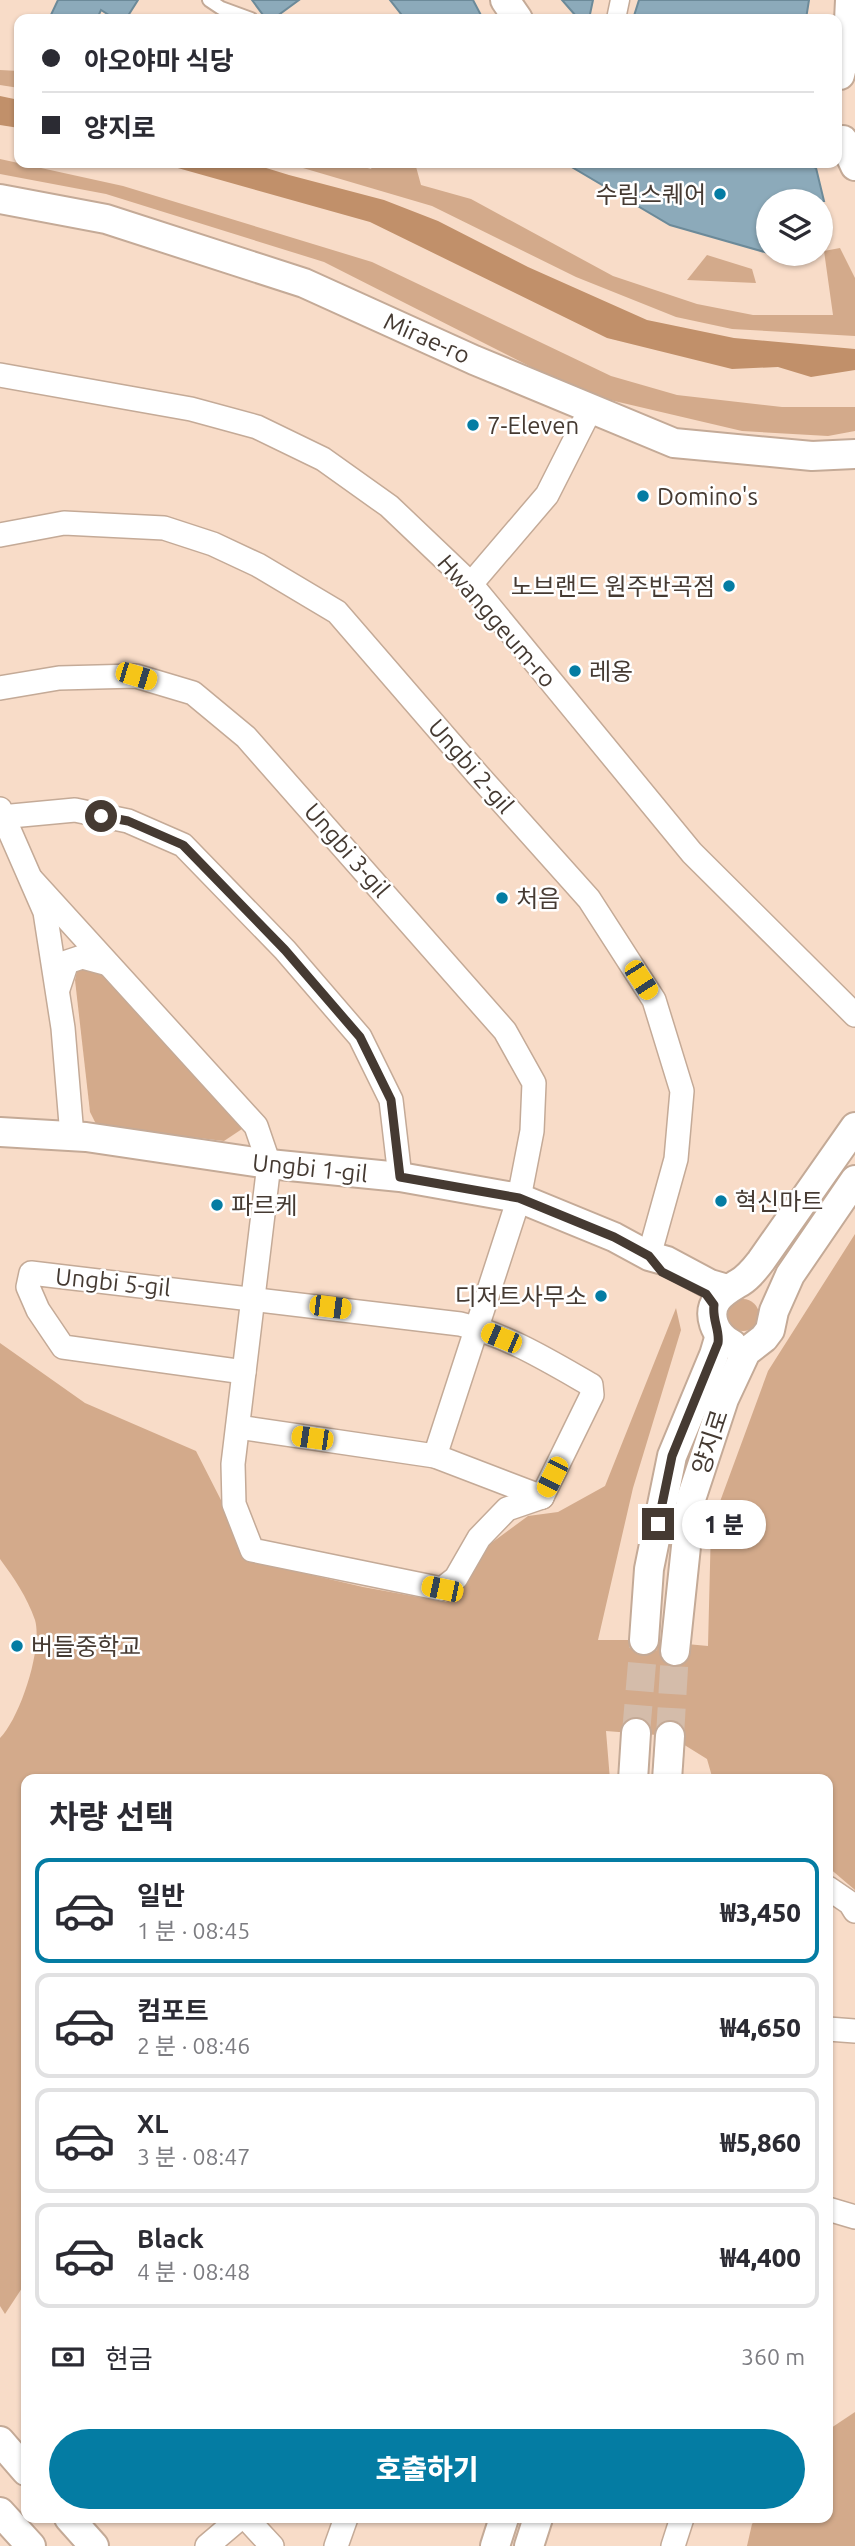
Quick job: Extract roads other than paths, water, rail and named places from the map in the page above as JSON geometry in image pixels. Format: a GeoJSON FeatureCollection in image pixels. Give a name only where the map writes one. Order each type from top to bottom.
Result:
{"type":"FeatureCollection","features":[{"type":"Feature","properties":{"kind":"street"},"geometry":{"type":"LineString","coordinates":[[847,66],[850,0]]}},
{"type":"Feature","properties":{"kind":"street"},"geometry":{"type":"LineString","coordinates":[[845,139],[855,166]]}},
{"type":"Feature","properties":{"kind":"street","name":"Mirae-ro"},"geometry":{"type":"LineString","coordinates":[[0,199],[106,219],[304,283],[590,410],[674,443],[812,456],[855,454]]}},
{"type":"Feature","properties":{"kind":"street","name":"Hwanggeum-ro"},"geometry":{"type":"LineString","coordinates":[[0,375],[191,409],[257,427],[323,459],[389,506],[471,584],[692,853],[855,1015]]}},
{"type":"Feature","properties":{"kind":"street"},"geometry":{"type":"LineString","coordinates":[[471,584],[547,495],[590,410]]}},
{"type":"Feature","properties":{"kind":"street","name":"Ungbi 2-gil"},"geometry":{"type":"LineString","coordinates":[[0,535],[64,523],[164,528],[213,544],[258,565],[337,612],[589,900],[654,1000],[682,1091],[676,1158],[649,1256]]}},
{"type":"Feature","properties":{"kind":"street","name":"Ungbi 3-gil"},"geometry":{"type":"LineString","coordinates":[[0,688],[59,678],[136,676],[193,693],[246,737],[505,1031],[534,1083],[532,1130],[519,1198]]}},
{"type":"Feature","properties":{"kind":"street"},"geometry":{"type":"LineString","coordinates":[[72,1136],[63,1028],[45,912],[1,814],[75,810],[128,821],[183,845],[285,950],[360,1037],[391,1100],[400,1177]]}},
{"type":"Feature","properties":{"kind":"street"},"geometry":{"type":"LineString","coordinates":[[32,880],[256,1126],[268,1164],[233,1464],[234,1504],[252,1550],[442,1589],[456,1578],[479,1538],[507,1509],[542,1497]]}},
{"type":"Feature","properties":{"kind":"street"},"geometry":{"type":"LineString","coordinates":[[57,992],[67,962],[82,957],[108,964]]}},
{"type":"Feature","properties":{"kind":"street"},"geometry":{"type":"LineString","coordinates":[[788,1222],[805,1183],[855,1113]]}},
{"type":"Feature","properties":{"kind":"street"},"geometry":{"type":"LineString","coordinates":[[855,1127],[788,1222],[732,1288],[714,1326],[732,1349],[771,1330],[778,1301],[837,1203],[855,1180]]}},
{"type":"Feature","properties":{"kind":"street","name":"Ungbi 1-gil"},"geometry":{"type":"LineString","coordinates":[[0,1132],[72,1136],[268,1164],[400,1177],[519,1198],[614,1237],[710,1284],[732,1288]]}},
{"type":"Feature","properties":{"kind":"street"},"geometry":{"type":"LineString","coordinates":[[435,1456],[519,1198]]}},
{"type":"Feature","properties":{"kind":"street","name":"Ungbi 5-gil"},"geometry":{"type":"LineString","coordinates":[[244,1372],[63,1348],[38,1310],[28,1287],[31,1273],[251,1298],[475,1328],[527,1349],[591,1385],[592,1395],[542,1497]]}},
{"type":"Feature","properties":{"kind":"street"},"geometry":{"type":"LineString","coordinates":[[732,1288],[747,1284],[757,1287],[778,1301]]}},
{"type":"Feature","properties":{"kind":"street","name":"양지로"},"geometry":{"type":"LineString","coordinates":[[644,1640],[649,1569],[672,1456],[732,1349]]}},
{"type":"Feature","properties":{"kind":"street","name":"양지로"},"geometry":{"type":"LineString","coordinates":[[675,1651],[691,1499],[724,1399],[732,1349]]}},
{"type":"Feature","properties":{"kind":"street"},"geometry":{"type":"LineString","coordinates":[[238,1427],[435,1456],[542,1497]]}},
{"type":"Feature","properties":{"kind":"street"},"geometry":{"type":"LineString","coordinates":[[634,1774],[636,1733]]}},
{"type":"Feature","properties":{"kind":"street"},"geometry":{"type":"LineString","coordinates":[[667,1774],[670,1736]]}},
{"type":"Feature","properties":{"kind":"street"},"geometry":{"type":"LineString","coordinates":[[833,1891],[850,1903],[855,1911]]}},
{"type":"Feature","properties":{"kind":"street"},"geometry":{"type":"LineString","coordinates":[[833,2029],[855,2031]]}},
{"type":"Feature","properties":{"kind":"street"},"geometry":{"type":"LineString","coordinates":[[833,2210],[855,2217]]}},
{"type":"Feature","properties":{"kind":"street"},"geometry":{"type":"LineString","coordinates":[[0,2441],[21,2465]]}},
{"type":"Feature","properties":{"kind":"street"},"geometry":{"type":"LineString","coordinates":[[0,2512],[31,2546]]}},
{"type":"Feature","properties":{"kind":"street"},"geometry":{"type":"LineString","coordinates":[[73,2523],[94,2546]]}},
{"type":"Feature","properties":{"kind":"street"},"geometry":{"type":"LineString","coordinates":[[207,2546],[234,2523]]}},
{"type":"Feature","properties":{"kind":"street"},"geometry":{"type":"LineString","coordinates":[[251,2523],[272,2546]]}},
{"type":"Feature","properties":{"kind":"street"},"geometry":{"type":"LineString","coordinates":[[336,2546],[344,2523]]}},
{"type":"Feature","properties":{"kind":"street"},"geometry":{"type":"LineString","coordinates":[[495,2546],[502,2523]]}},
{"type":"Feature","properties":{"kind":"street"},"geometry":{"type":"LineString","coordinates":[[673,2546],[680,2523]]}},
{"type":"Feature","properties":{"kind":"lane"},"geometry":{"type":"LineString","coordinates":[[209,0],[220,8],[237,14]]}},
{"type":"Feature","properties":{"kind":"tunnel"},"geometry":{"type":"LineString","coordinates":[[636,1733],[644,1640]]}},
{"type":"Feature","properties":{"kind":"tunnel"},"geometry":{"type":"LineString","coordinates":[[670,1736],[675,1651]]}},
{"type":"Feature","properties":{"kind":"place","name":"수림스퀘어"},"geometry":{"type":"Point","coordinates":[720,194]}},
{"type":"Feature","properties":{"kind":"place","name":"7-Eleven"},"geometry":{"type":"Point","coordinates":[473,425]}},
{"type":"Feature","properties":{"kind":"place","name":"Domino's"},"geometry":{"type":"Point","coordinates":[643,496]}},
{"type":"Feature","properties":{"kind":"place","name":"노브랜드 원주반곡점"},"geometry":{"type":"Point","coordinates":[729,586]}},
{"type":"Feature","properties":{"kind":"place","name":"레옹"},"geometry":{"type":"Point","coordinates":[575,671]}},
{"type":"Feature","properties":{"kind":"place","name":"처음"},"geometry":{"type":"Point","coordinates":[502,898]}},
{"type":"Feature","properties":{"kind":"place","name":"혁신마트"},"geometry":{"type":"Point","coordinates":[721,1201]}},
{"type":"Feature","properties":{"kind":"place","name":"파르케"},"geometry":{"type":"Point","coordinates":[217,1205]}},
{"type":"Feature","properties":{"kind":"place","name":"디저트사무소"},"geometry":{"type":"Point","coordinates":[601,1296]}},
{"type":"Feature","properties":{"kind":"place","name":"버들중학교"},"geometry":{"type":"Point","coordinates":[17,1646]}}]}
